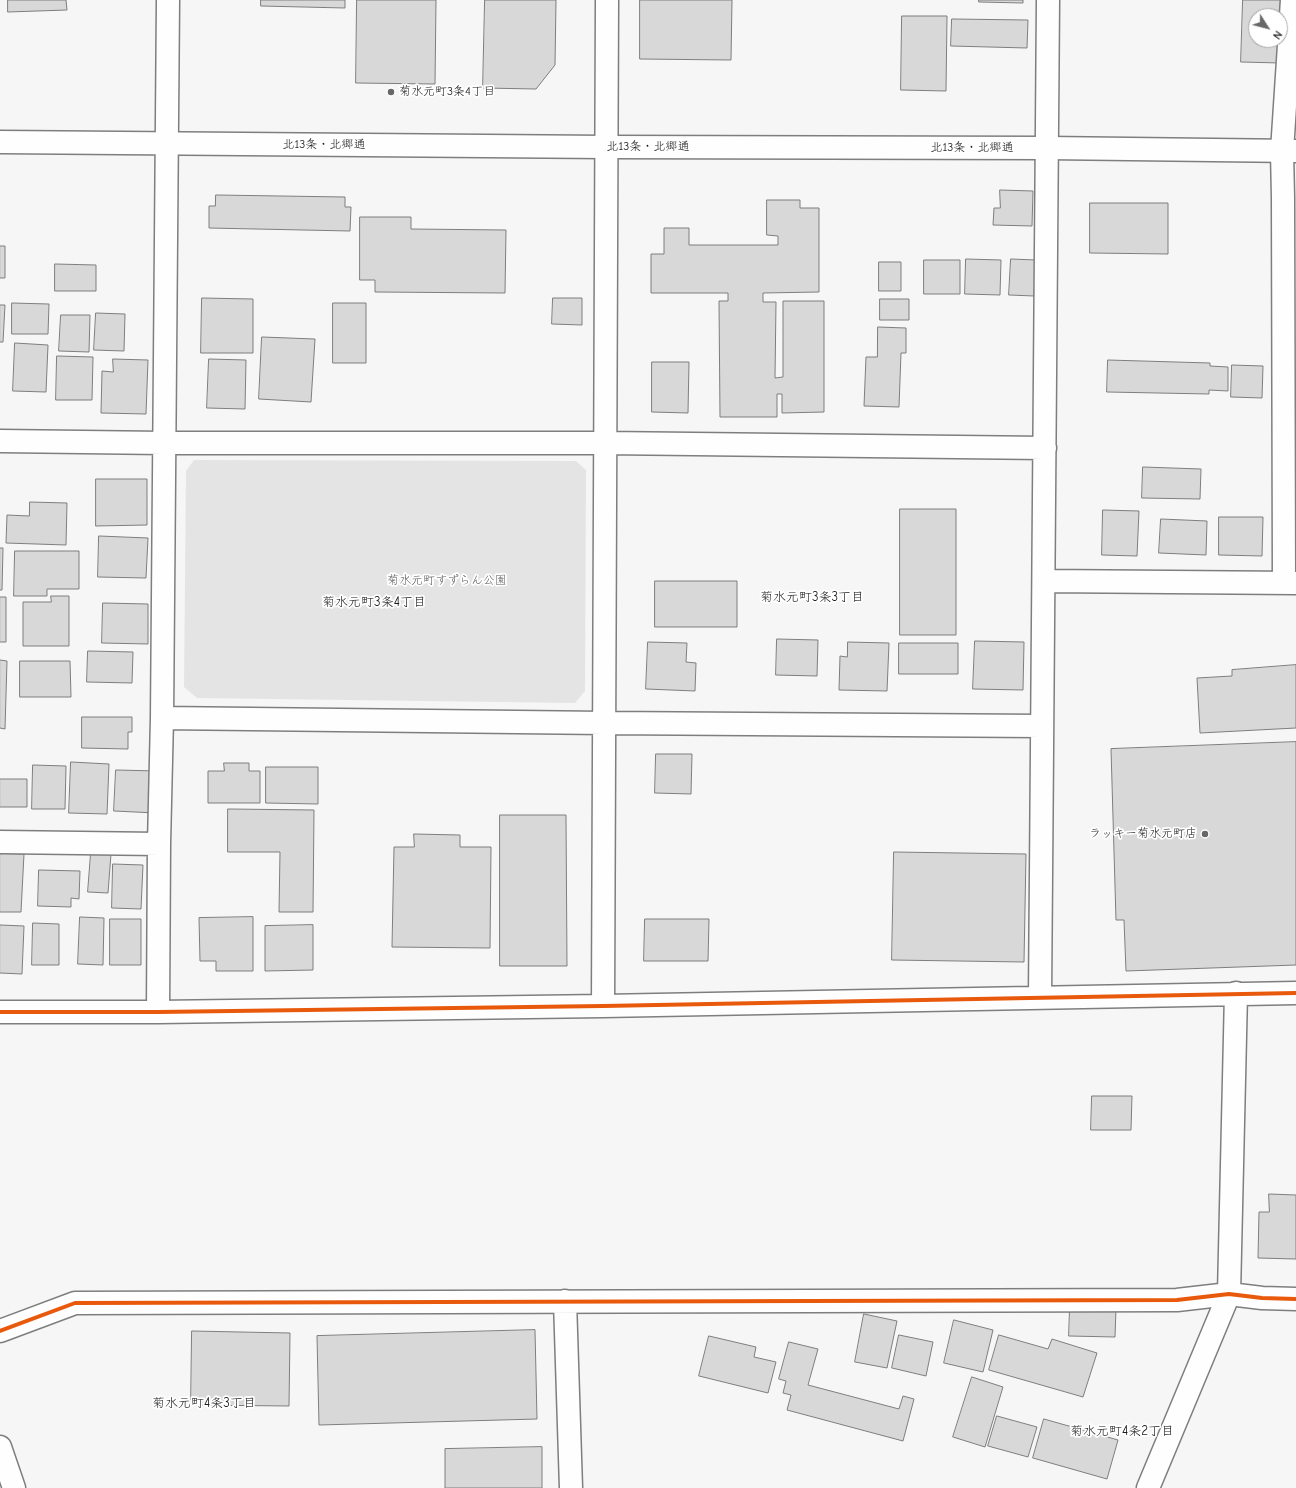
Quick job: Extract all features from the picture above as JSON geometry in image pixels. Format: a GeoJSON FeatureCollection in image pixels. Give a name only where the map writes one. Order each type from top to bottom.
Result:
{"type":"FeatureCollection","features":[{"type":"Feature","properties":{"kind":"street"},"geometry":{"type":"LineString","coordinates":[[158,1012],[168,144],[168,0]]}},
{"type":"Feature","properties":{"kind":"street"},"geometry":{"type":"LineString","coordinates":[[603,1006],[607,0]]}},
{"type":"Feature","properties":{"kind":"street"},"geometry":{"type":"LineString","coordinates":[[1040,998],[1048,0]]}},
{"type":"Feature","properties":{"kind":"street"},"geometry":{"type":"LineString","coordinates":[[1044,581],[1290,583],[1283,206],[1289,151],[1292,0]]}},
{"type":"Feature","properties":{"kind":"street","name":"北13条・北郷通"},"geometry":{"type":"LineString","coordinates":[[0,142],[606,147],[1047,148],[1289,151]]}},
{"type":"Feature","properties":{"kind":"street"},"geometry":{"type":"LineString","coordinates":[[0,441],[164,443],[605,443],[1045,448]]}},
{"type":"Feature","properties":{"kind":"street"},"geometry":{"type":"LineString","coordinates":[[162,718],[1042,726]]}},
{"type":"Feature","properties":{"kind":"street"},"geometry":{"type":"LineString","coordinates":[[0,842],[159,844]]}},
{"type":"Feature","properties":{"kind":"street"},"geometry":{"type":"LineString","coordinates":[[1148,1488],[1229,1294],[1236,993]]}},
{"type":"Feature","properties":{"kind":"street"},"geometry":{"type":"LineString","coordinates":[[0,1012],[158,1012],[603,1006],[1296,993]]}},
{"type":"Feature","properties":{"kind":"street"},"geometry":{"type":"LineString","coordinates":[[0,1331],[75,1303],[1177,1300],[1229,1294],[1262,1298],[1296,1299]]}},
{"type":"Feature","properties":{"kind":"street"},"geometry":{"type":"LineString","coordinates":[[565,1301],[571,1488]]}},
{"type":"Feature","properties":{"kind":"street"},"geometry":{"type":"LineString","coordinates":[[0,1447],[14,1488]]}},
{"type":"Feature","properties":{"kind":"green space","name":"菊水元町すずらん公園"},"geometry":{"type":"Polygon","coordinates":[[[194,460],[576,461],[586,470],[585,691],[575,703],[197,698],[184,687],[186,471],[194,460]]]}},
{"type":"Feature","properties":{"kind":"building"},"geometry":{"type":"Polygon","coordinates":[[[8,0],[66,0],[67,10],[8,12],[8,0]]]}},
{"type":"Feature","properties":{"kind":"building"},"geometry":{"type":"Polygon","coordinates":[[[261,0],[345,0],[345,8],[261,6],[261,0]]]}},
{"type":"Feature","properties":{"kind":"building"},"geometry":{"type":"Polygon","coordinates":[[[357,0],[436,0],[435,84],[356,83],[357,0]]]}},
{"type":"Feature","properties":{"kind":"building"},"geometry":{"type":"Polygon","coordinates":[[[485,0],[556,0],[555,65],[536,89],[483,88],[485,0]]]}},
{"type":"Feature","properties":{"kind":"building"},"geometry":{"type":"Polygon","coordinates":[[[640,0],[732,0],[731,60],[640,59],[640,0]]]}},
{"type":"Feature","properties":{"kind":"building"},"geometry":{"type":"Polygon","coordinates":[[[979,0],[1023,0],[1023,3],[979,2],[979,0]]]}},
{"type":"Feature","properties":{"kind":"building"},"geometry":{"type":"Polygon","coordinates":[[[1243,0],[1282,0],[1282,8],[1248,8],[1248,48],[1280,48],[1280,63],[1241,62],[1243,0]]]}},
{"type":"Feature","properties":{"kind":"building"},"geometry":{"type":"Polygon","coordinates":[[[902,16],[947,16],[946,91],[901,90],[902,16]]]}},
{"type":"Feature","properties":{"kind":"building"},"geometry":{"type":"Polygon","coordinates":[[[952,19],[1028,20],[1027,48],[951,46],[952,19]]]}},
{"type":"Feature","properties":{"kind":"building"},"geometry":{"type":"Polygon","coordinates":[[[1000,190],[1033,191],[1032,226],[993,225],[994,208],[1000,208],[1000,190]]]}},
{"type":"Feature","properties":{"kind":"building"},"geometry":{"type":"Polygon","coordinates":[[[216,195],[345,197],[345,207],[351,207],[350,231],[209,228],[209,206],[215,206],[216,195]]]}},
{"type":"Feature","properties":{"kind":"building"},"geometry":{"type":"Polygon","coordinates":[[[767,200],[800,200],[800,208],[819,208],[819,292],[763,293],[763,302],[776,302],[775,378],[783,377],[783,301],[824,301],[824,412],[782,413],[782,394],[777,394],[777,417],[720,417],[719,301],[728,301],[728,293],[651,293],[651,254],[664,254],[664,228],[689,228],[689,245],[778,245],[778,236],[767,235],[767,200]]]}},
{"type":"Feature","properties":{"kind":"building"},"geometry":{"type":"Polygon","coordinates":[[[1090,203],[1168,203],[1168,254],[1090,253],[1090,203]]]}},
{"type":"Feature","properties":{"kind":"building"},"geometry":{"type":"Polygon","coordinates":[[[360,217],[411,217],[411,229],[506,230],[505,293],[375,292],[375,280],[360,280],[360,217]]]}},
{"type":"Feature","properties":{"kind":"building"},"geometry":{"type":"Polygon","coordinates":[[[0,246],[5,246],[5,278],[0,278],[0,246]]]}},
{"type":"Feature","properties":{"kind":"building"},"geometry":{"type":"Polygon","coordinates":[[[966,259],[1001,260],[1000,295],[965,294],[966,259]]]}},
{"type":"Feature","properties":{"kind":"building"},"geometry":{"type":"Polygon","coordinates":[[[1011,259],[1036,260],[1034,296],[1009,295],[1011,259]]]}},
{"type":"Feature","properties":{"kind":"building"},"geometry":{"type":"Polygon","coordinates":[[[924,260],[960,260],[960,294],[924,294],[924,260]]]}},
{"type":"Feature","properties":{"kind":"building"},"geometry":{"type":"Polygon","coordinates":[[[879,262],[901,262],[901,291],[879,291],[879,262]]]}},
{"type":"Feature","properties":{"kind":"building"},"geometry":{"type":"Polygon","coordinates":[[[55,264],[96,265],[96,291],[55,291],[55,264]]]}},
{"type":"Feature","properties":{"kind":"building"},"geometry":{"type":"Polygon","coordinates":[[[202,298],[253,299],[253,353],[201,353],[202,298]]]}},
{"type":"Feature","properties":{"kind":"building"},"geometry":{"type":"Polygon","coordinates":[[[553,298],[582,298],[582,325],[552,324],[553,298]]]}},
{"type":"Feature","properties":{"kind":"building"},"geometry":{"type":"Polygon","coordinates":[[[880,299],[909,299],[909,320],[880,320],[880,299]]]}},
{"type":"Feature","properties":{"kind":"building"},"geometry":{"type":"Polygon","coordinates":[[[12,303],[49,304],[48,334],[12,334],[12,303]]]}},
{"type":"Feature","properties":{"kind":"building"},"geometry":{"type":"Polygon","coordinates":[[[333,303],[366,303],[366,363],[333,363],[333,303]]]}},
{"type":"Feature","properties":{"kind":"building"},"geometry":{"type":"Polygon","coordinates":[[[0,305],[5,305],[3,342],[0,342],[0,305]]]}},
{"type":"Feature","properties":{"kind":"building"},"geometry":{"type":"Polygon","coordinates":[[[96,313],[125,314],[124,351],[94,350],[96,313]]]}},
{"type":"Feature","properties":{"kind":"building"},"geometry":{"type":"Polygon","coordinates":[[[61,315],[90,315],[89,352],[59,351],[61,315]]]}},
{"type":"Feature","properties":{"kind":"building"},"geometry":{"type":"Polygon","coordinates":[[[878,327],[906,328],[906,353],[901,353],[899,407],[864,406],[866,357],[877,357],[878,327]]]}},
{"type":"Feature","properties":{"kind":"building"},"geometry":{"type":"Polygon","coordinates":[[[262,337],[315,339],[311,402],[259,399],[262,337]]]}},
{"type":"Feature","properties":{"kind":"building"},"geometry":{"type":"Polygon","coordinates":[[[15,343],[48,345],[46,392],[13,391],[15,343]]]}},
{"type":"Feature","properties":{"kind":"building"},"geometry":{"type":"Polygon","coordinates":[[[57,356],[93,357],[92,400],[56,400],[57,356]]]}},
{"type":"Feature","properties":{"kind":"building"},"geometry":{"type":"Polygon","coordinates":[[[113,359],[148,360],[146,414],[101,413],[102,371],[113,372],[113,359]]]}},
{"type":"Feature","properties":{"kind":"building"},"geometry":{"type":"Polygon","coordinates":[[[209,359],[246,360],[245,409],[207,408],[209,359]]]}},
{"type":"Feature","properties":{"kind":"building"},"geometry":{"type":"Polygon","coordinates":[[[1108,360],[1210,363],[1210,366],[1228,367],[1228,391],[1209,390],[1209,394],[1107,392],[1108,360]]]}},
{"type":"Feature","properties":{"kind":"building"},"geometry":{"type":"Polygon","coordinates":[[[652,362],[689,362],[688,413],[652,412],[652,362]]]}},
{"type":"Feature","properties":{"kind":"building"},"geometry":{"type":"Polygon","coordinates":[[[1232,365],[1263,366],[1262,398],[1231,397],[1232,365]]]}},
{"type":"Feature","properties":{"kind":"building"},"geometry":{"type":"Polygon","coordinates":[[[1143,467],[1201,469],[1200,499],[1142,498],[1143,467]]]}},
{"type":"Feature","properties":{"kind":"building"},"geometry":{"type":"Polygon","coordinates":[[[96,479],[147,479],[147,525],[96,526],[96,479]]]}},
{"type":"Feature","properties":{"kind":"building"},"geometry":{"type":"Polygon","coordinates":[[[30,502],[67,503],[66,545],[6,543],[7,515],[29,516],[30,502]]]}},
{"type":"Feature","properties":{"kind":"building"},"geometry":{"type":"Polygon","coordinates":[[[900,509],[956,509],[956,635],[900,635],[900,509]]]}},
{"type":"Feature","properties":{"kind":"building"},"geometry":{"type":"Polygon","coordinates":[[[1103,510],[1139,511],[1137,556],[1102,555],[1103,510]]]}},
{"type":"Feature","properties":{"kind":"building"},"geometry":{"type":"Polygon","coordinates":[[[1219,517],[1263,517],[1262,556],[1219,555],[1219,517]]]}},
{"type":"Feature","properties":{"kind":"building"},"geometry":{"type":"Polygon","coordinates":[[[1161,519],[1207,521],[1206,555],[1159,553],[1161,519]]]}},
{"type":"Feature","properties":{"kind":"building"},"geometry":{"type":"Polygon","coordinates":[[[99,536],[148,538],[146,578],[98,577],[99,536]]]}},
{"type":"Feature","properties":{"kind":"building"},"geometry":{"type":"Polygon","coordinates":[[[0,548],[3,548],[2,590],[0,590],[0,548]]]}},
{"type":"Feature","properties":{"kind":"building"},"geometry":{"type":"Polygon","coordinates":[[[15,551],[79,551],[79,589],[47,589],[47,596],[14,596],[15,551]]]}},
{"type":"Feature","properties":{"kind":"building"},"geometry":{"type":"Polygon","coordinates":[[[655,581],[737,581],[737,627],[655,627],[655,581]]]}},
{"type":"Feature","properties":{"kind":"building"},"geometry":{"type":"Polygon","coordinates":[[[51,596],[69,596],[69,646],[23,646],[23,602],[51,602],[51,596]]]}},
{"type":"Feature","properties":{"kind":"building"},"geometry":{"type":"Polygon","coordinates":[[[0,597],[6,597],[6,642],[0,642],[0,597]]]}},
{"type":"Feature","properties":{"kind":"building"},"geometry":{"type":"Polygon","coordinates":[[[103,603],[148,604],[148,644],[102,643],[103,603]]]}},
{"type":"Feature","properties":{"kind":"building"},"geometry":{"type":"Polygon","coordinates":[[[777,639],[818,640],[817,676],[776,675],[777,639]]]}},
{"type":"Feature","properties":{"kind":"building"},"geometry":{"type":"Polygon","coordinates":[[[975,641],[1024,642],[1023,690],[973,689],[975,641]]]}},
{"type":"Feature","properties":{"kind":"building"},"geometry":{"type":"Polygon","coordinates":[[[648,642],[687,643],[686,662],[696,663],[695,691],[646,689],[648,642]]]}},
{"type":"Feature","properties":{"kind":"building"},"geometry":{"type":"Polygon","coordinates":[[[848,642],[889,643],[887,691],[839,690],[840,656],[847,657],[848,642]]]}},
{"type":"Feature","properties":{"kind":"building"},"geometry":{"type":"Polygon","coordinates":[[[899,643],[958,643],[958,674],[899,674],[899,643]]]}},
{"type":"Feature","properties":{"kind":"building"},"geometry":{"type":"Polygon","coordinates":[[[88,651],[133,652],[132,683],[87,682],[88,651]]]}},
{"type":"Feature","properties":{"kind":"building"},"geometry":{"type":"Polygon","coordinates":[[[0,660],[7,661],[5,729],[0,728],[0,660]]]}},
{"type":"Feature","properties":{"kind":"building"},"geometry":{"type":"Polygon","coordinates":[[[20,661],[70,661],[71,697],[20,697],[20,661]]]}},
{"type":"Feature","properties":{"kind":"building"},"geometry":{"type":"Polygon","coordinates":[[[1296,665],[1296,728],[1200,733],[1197,678],[1232,676],[1232,670],[1296,665]]]}},
{"type":"Feature","properties":{"kind":"building"},"geometry":{"type":"Polygon","coordinates":[[[82,717],[132,717],[132,732],[128,732],[128,749],[82,748],[82,717]]]}},
{"type":"Feature","properties":{"kind":"building","name":"ラッキー菊水元町店"},"geometry":{"type":"Polygon","coordinates":[[[1296,742],[1296,965],[1126,971],[1124,920],[1116,920],[1111,749],[1296,742]]]}},
{"type":"Feature","properties":{"kind":"building"},"geometry":{"type":"Polygon","coordinates":[[[656,754],[692,754],[691,794],[655,793],[656,754]]]}},
{"type":"Feature","properties":{"kind":"building"},"geometry":{"type":"Polygon","coordinates":[[[71,762],[109,764],[107,814],[69,813],[71,762]]]}},
{"type":"Feature","properties":{"kind":"building"},"geometry":{"type":"Polygon","coordinates":[[[224,763],[249,763],[249,771],[260,771],[260,803],[208,803],[208,771],[224,771],[224,763]]]}},
{"type":"Feature","properties":{"kind":"building"},"geometry":{"type":"Polygon","coordinates":[[[33,765],[66,766],[65,809],[32,809],[33,765]]]}},
{"type":"Feature","properties":{"kind":"building"},"geometry":{"type":"Polygon","coordinates":[[[266,767],[318,767],[318,804],[266,803],[266,767]]]}},
{"type":"Feature","properties":{"kind":"building"},"geometry":{"type":"Polygon","coordinates":[[[116,770],[158,771],[156,813],[114,811],[116,770]]]}},
{"type":"Feature","properties":{"kind":"building"},"geometry":{"type":"Polygon","coordinates":[[[0,779],[27,779],[27,807],[0,807],[0,779]]]}},
{"type":"Feature","properties":{"kind":"building"},"geometry":{"type":"Polygon","coordinates":[[[228,809],[314,810],[313,912],[279,912],[280,852],[228,852],[228,809]]]}},
{"type":"Feature","properties":{"kind":"building"},"geometry":{"type":"Polygon","coordinates":[[[500,815],[566,815],[567,966],[500,966],[500,815]]]}},
{"type":"Feature","properties":{"kind":"building"},"geometry":{"type":"Polygon","coordinates":[[[414,834],[460,835],[460,847],[491,847],[490,948],[392,947],[394,847],[414,847],[414,834]]]}},
{"type":"Feature","properties":{"kind":"building"},"geometry":{"type":"Polygon","coordinates":[[[894,852],[1026,854],[1024,962],[892,960],[894,852]]]}},
{"type":"Feature","properties":{"kind":"building"},"geometry":{"type":"Polygon","coordinates":[[[0,853],[24,854],[21,912],[0,912],[0,853]]]}},
{"type":"Feature","properties":{"kind":"building"},"geometry":{"type":"Polygon","coordinates":[[[91,853],[111,854],[108,893],[88,892],[91,853]]]}},
{"type":"Feature","properties":{"kind":"building"},"geometry":{"type":"Polygon","coordinates":[[[113,864],[143,865],[141,909],[112,908],[113,864]]]}},
{"type":"Feature","properties":{"kind":"building"},"geometry":{"type":"Polygon","coordinates":[[[39,870],[80,871],[79,899],[71,898],[71,907],[38,906],[39,870]]]}},
{"type":"Feature","properties":{"kind":"building"},"geometry":{"type":"Polygon","coordinates":[[[80,917],[104,918],[103,965],[78,964],[80,917]]]}},
{"type":"Feature","properties":{"kind":"building"},"geometry":{"type":"Polygon","coordinates":[[[253,917],[253,971],[216,971],[216,961],[200,961],[199,918],[253,917]]]}},
{"type":"Feature","properties":{"kind":"building"},"geometry":{"type":"Polygon","coordinates":[[[110,919],[141,919],[141,965],[110,965],[110,919]]]}},
{"type":"Feature","properties":{"kind":"building"},"geometry":{"type":"Polygon","coordinates":[[[645,919],[709,919],[708,961],[644,961],[645,919]]]}},
{"type":"Feature","properties":{"kind":"building"},"geometry":{"type":"Polygon","coordinates":[[[33,923],[59,924],[59,965],[32,965],[33,923]]]}},
{"type":"Feature","properties":{"kind":"building"},"geometry":{"type":"Polygon","coordinates":[[[0,925],[24,926],[22,974],[0,973],[0,925]]]}},
{"type":"Feature","properties":{"kind":"building"},"geometry":{"type":"Polygon","coordinates":[[[313,925],[313,970],[265,971],[265,926],[313,925]]]}},
{"type":"Feature","properties":{"kind":"building"},"geometry":{"type":"Polygon","coordinates":[[[1092,1096],[1132,1096],[1131,1130],[1091,1130],[1092,1096]]]}},
{"type":"Feature","properties":{"kind":"building"},"geometry":{"type":"Polygon","coordinates":[[[1269,1194],[1296,1195],[1296,1259],[1258,1258],[1259,1212],[1269,1212],[1269,1194]]]}},
{"type":"Feature","properties":{"kind":"building"},"geometry":{"type":"Polygon","coordinates":[[[1070,1307],[1116,1308],[1115,1337],[1069,1336],[1070,1307]]]}},
{"type":"Feature","properties":{"kind":"building"},"geometry":{"type":"Polygon","coordinates":[[[864,1314],[897,1321],[887,1368],[855,1362],[864,1314]]]}},
{"type":"Feature","properties":{"kind":"building"},"geometry":{"type":"Polygon","coordinates":[[[954,1320],[993,1330],[983,1372],[944,1363],[954,1320]]]}},
{"type":"Feature","properties":{"kind":"building"},"geometry":{"type":"Polygon","coordinates":[[[535,1330],[537,1419],[319,1425],[317,1336],[535,1330]]]}},
{"type":"Feature","properties":{"kind":"building"},"geometry":{"type":"Polygon","coordinates":[[[192,1331],[290,1333],[289,1406],[191,1405],[192,1331]]]}},
{"type":"Feature","properties":{"kind":"building"},"geometry":{"type":"Polygon","coordinates":[[[899,1335],[933,1342],[926,1376],[892,1368],[899,1335]]]}},
{"type":"Feature","properties":{"kind":"building"},"geometry":{"type":"Polygon","coordinates":[[[999,1335],[1048,1349],[1052,1339],[1097,1353],[1083,1397],[989,1370],[999,1335]]]}},
{"type":"Feature","properties":{"kind":"building"},"geometry":{"type":"Polygon","coordinates":[[[709,1336],[756,1347],[754,1357],[776,1362],[768,1393],[699,1376],[709,1336]]]}},
{"type":"Feature","properties":{"kind":"building"},"geometry":{"type":"Polygon","coordinates":[[[789,1342],[818,1349],[808,1385],[899,1409],[903,1396],[914,1399],[903,1441],[787,1410],[791,1395],[783,1393],[786,1381],[779,1379],[789,1342]]]}},
{"type":"Feature","properties":{"kind":"building"},"geometry":{"type":"Polygon","coordinates":[[[972,1377],[1003,1387],[985,1447],[953,1437],[972,1377]]]}},
{"type":"Feature","properties":{"kind":"building"},"geometry":{"type":"Polygon","coordinates":[[[997,1416],[1037,1427],[1028,1457],[988,1446],[997,1416]]]}},
{"type":"Feature","properties":{"kind":"building"},"geometry":{"type":"Polygon","coordinates":[[[1044,1419],[1118,1440],[1107,1479],[1033,1458],[1044,1419]]]}},
{"type":"Feature","properties":{"kind":"building"},"geometry":{"type":"Polygon","coordinates":[[[542,1447],[542,1488],[445,1488],[445,1449],[542,1447]]]}},
{"type":"Feature","properties":{"kind":"cycle path"},"geometry":{"type":"LineString","coordinates":[[0,1012],[158,1012],[603,1006],[1296,993]]}},
{"type":"Feature","properties":{"kind":"cycle path"},"geometry":{"type":"LineString","coordinates":[[0,1331],[75,1303],[1177,1300],[1229,1294],[1262,1298],[1296,1299]]}},
{"type":"Feature","properties":{"kind":"place","name":"菊水元町3条4丁目"},"geometry":{"type":"Point","coordinates":[391,92]}},
{"type":"Feature","properties":{"kind":"place","name":"ラッキー菊水元町店"},"geometry":{"type":"Point","coordinates":[1205,834]}},
{"type":"Feature","properties":{"kind":"district","name":"菊水元町3条3丁目"},"geometry":{"type":"Point","coordinates":[812,597]}},
{"type":"Feature","properties":{"kind":"district","name":"菊水元町3条4丁目"},"geometry":{"type":"Point","coordinates":[374,602]}},
{"type":"Feature","properties":{"kind":"district","name":"菊水元町4条3丁目"},"geometry":{"type":"Point","coordinates":[204,1403]}},
{"type":"Feature","properties":{"kind":"district","name":"菊水元町4条2丁目"},"geometry":{"type":"Point","coordinates":[1122,1431]}}]}
